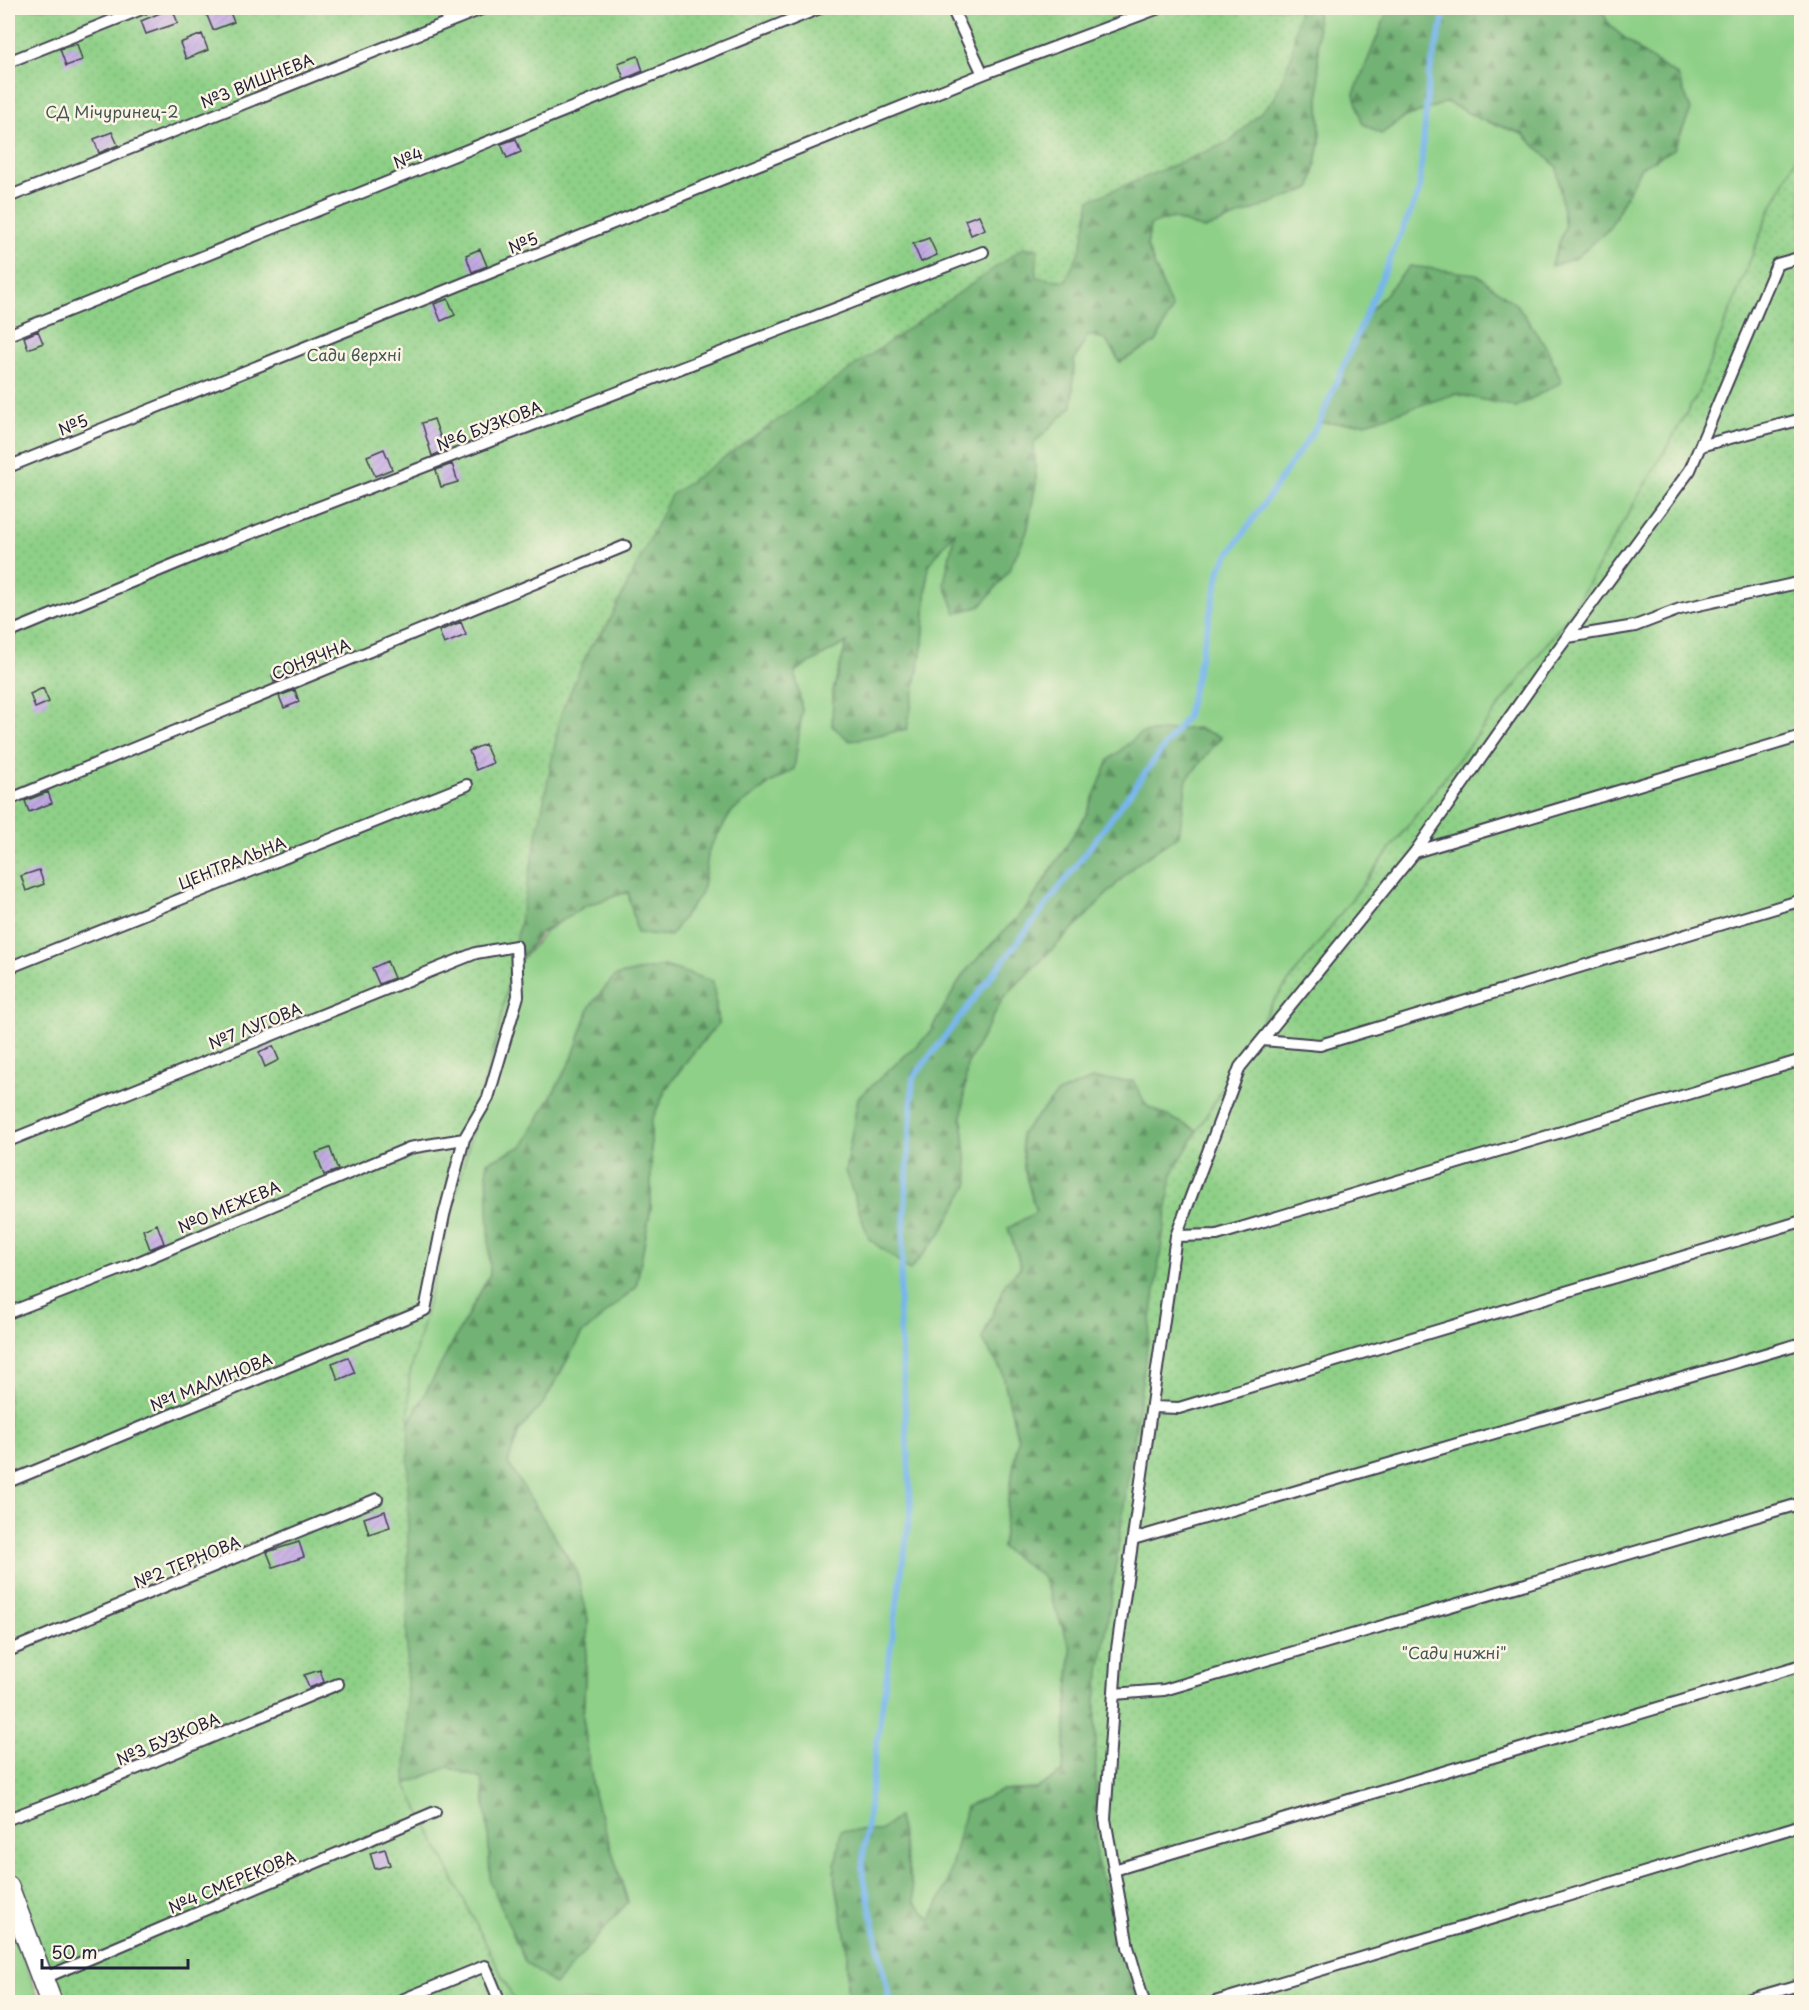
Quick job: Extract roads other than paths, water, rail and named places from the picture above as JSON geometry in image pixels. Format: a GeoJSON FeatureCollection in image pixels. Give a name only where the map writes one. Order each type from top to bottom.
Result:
{"type":"FeatureCollection","features":[{"type":"Feature","properties":{"kind":"street"},"geometry":{"type":"LineString","coordinates":[[8,1887],[51,2002]]}},
{"type":"Feature","properties":{"kind":"lane"},"geometry":{"type":"LineString","coordinates":[[8,62],[144,8]]}},
{"type":"Feature","properties":{"kind":"lane","name":"№3 ВИШНЕВА"},"geometry":{"type":"LineString","coordinates":[[8,196],[484,8]]}},
{"type":"Feature","properties":{"kind":"lane","name":"№4"},"geometry":{"type":"LineString","coordinates":[[8,335],[820,8]]}},
{"type":"Feature","properties":{"kind":"lane"},"geometry":{"type":"LineString","coordinates":[[952,8],[983,74]]}},
{"type":"Feature","properties":{"kind":"lane","name":"№5"},"geometry":{"type":"LineString","coordinates":[[8,467],[983,74],[1159,8]]}},
{"type":"Feature","properties":{"kind":"lane","name":"№6 БУЗКОВА"},"geometry":{"type":"LineString","coordinates":[[8,633],[228,542],[983,252]]}},
{"type":"Feature","properties":{"kind":"lane"},"geometry":{"type":"LineString","coordinates":[[1144,2002],[1128,1947],[1106,1819],[1117,1649],[1176,1236],[1240,1067],[1415,852],[1690,470],[1777,264],[1802,257]]}},
{"type":"Feature","properties":{"kind":"lane"},"geometry":{"type":"LineString","coordinates":[[1700,446],[1802,419]]}},
{"type":"Feature","properties":{"kind":"lane","name":"СОНЯЧНА"},"geometry":{"type":"LineString","coordinates":[[8,800],[625,546]]}},
{"type":"Feature","properties":{"kind":"lane"},"geometry":{"type":"LineString","coordinates":[[1568,637],[1635,626],[1680,609],[1802,582]]}},
{"type":"Feature","properties":{"kind":"lane"},"geometry":{"type":"LineString","coordinates":[[1415,852],[1802,736]]}},
{"type":"Feature","properties":{"kind":"lane","name":"ЦЕНТРАЛЬНА"},"geometry":{"type":"LineString","coordinates":[[8,968],[467,785]]}},
{"type":"Feature","properties":{"kind":"lane"},"geometry":{"type":"LineString","coordinates":[[1262,1040],[1320,1045],[1802,900]]}},
{"type":"Feature","properties":{"kind":"lane","name":"№7 ЛУГОВА"},"geometry":{"type":"LineString","coordinates":[[8,1142],[476,953],[516,946],[518,996],[488,1098],[464,1139]]}},
{"type":"Feature","properties":{"kind":"lane"},"geometry":{"type":"LineString","coordinates":[[1176,1236],[1217,1235],[1802,1060]]}},
{"type":"Feature","properties":{"kind":"lane","name":"№1 МАЛИНОВА"},"geometry":{"type":"LineString","coordinates":[[8,1482],[425,1310],[444,1215],[464,1139]]}},
{"type":"Feature","properties":{"kind":"lane","name":"№0 МЕЖЕВА"},"geometry":{"type":"LineString","coordinates":[[8,1313],[129,1266],[409,1148],[464,1139]]}},
{"type":"Feature","properties":{"kind":"lane"},"geometry":{"type":"LineString","coordinates":[[1152,1407],[1179,1408],[1802,1221]]}},
{"type":"Feature","properties":{"kind":"lane"},"geometry":{"type":"LineString","coordinates":[[1133,1539],[1802,1343]]}},
{"type":"Feature","properties":{"kind":"lane","name":"№2 ТЕРНОВА"},"geometry":{"type":"LineString","coordinates":[[8,1651],[377,1499]]}},
{"type":"Feature","properties":{"kind":"lane"},"geometry":{"type":"LineString","coordinates":[[1114,1694],[1164,1690],[1802,1503]]}},
{"type":"Feature","properties":{"kind":"lane"},"geometry":{"type":"LineString","coordinates":[[1114,1870],[1802,1665]]}},
{"type":"Feature","properties":{"kind":"lane","name":"№3 БУЗКОВА"},"geometry":{"type":"LineString","coordinates":[[8,1819],[95,1786],[338,1684]]}},
{"type":"Feature","properties":{"kind":"lane","name":"№4 СМЕРЕКОВА"},"geometry":{"type":"LineString","coordinates":[[42,1979],[435,1812]]}},
{"type":"Feature","properties":{"kind":"lane"},"geometry":{"type":"LineString","coordinates":[[1215,2002],[1802,1825]]}},
{"type":"Feature","properties":{"kind":"lane"},"geometry":{"type":"LineString","coordinates":[[398,2002],[485,1966],[500,2002]]}},
{"type":"Feature","properties":{"kind":"lane"},"geometry":{"type":"LineString","coordinates":[[1740,2002],[1802,1984]]}},
{"type":"Feature","properties":{"kind":"waterway"},"geometry":{"type":"LineString","coordinates":[[890,2002],[862,1868],[875,1755],[911,1507],[899,1310],[913,1078],[1070,874],[1187,716],[1221,566],[1319,423],[1419,192],[1429,75],[1446,8]]}},
{"type":"Feature","properties":{"kind":"park label","name":"СД Мічуринец-2"},"geometry":{"type":"Point","coordinates":[112,112]}},
{"type":"Feature","properties":{"kind":"park label","name":"Сади верхні"},"geometry":{"type":"Point","coordinates":[354,355]}},
{"type":"Feature","properties":{"kind":"park label","name":"\"Сади нижні\""},"geometry":{"type":"Point","coordinates":[1454,1653]}}]}
